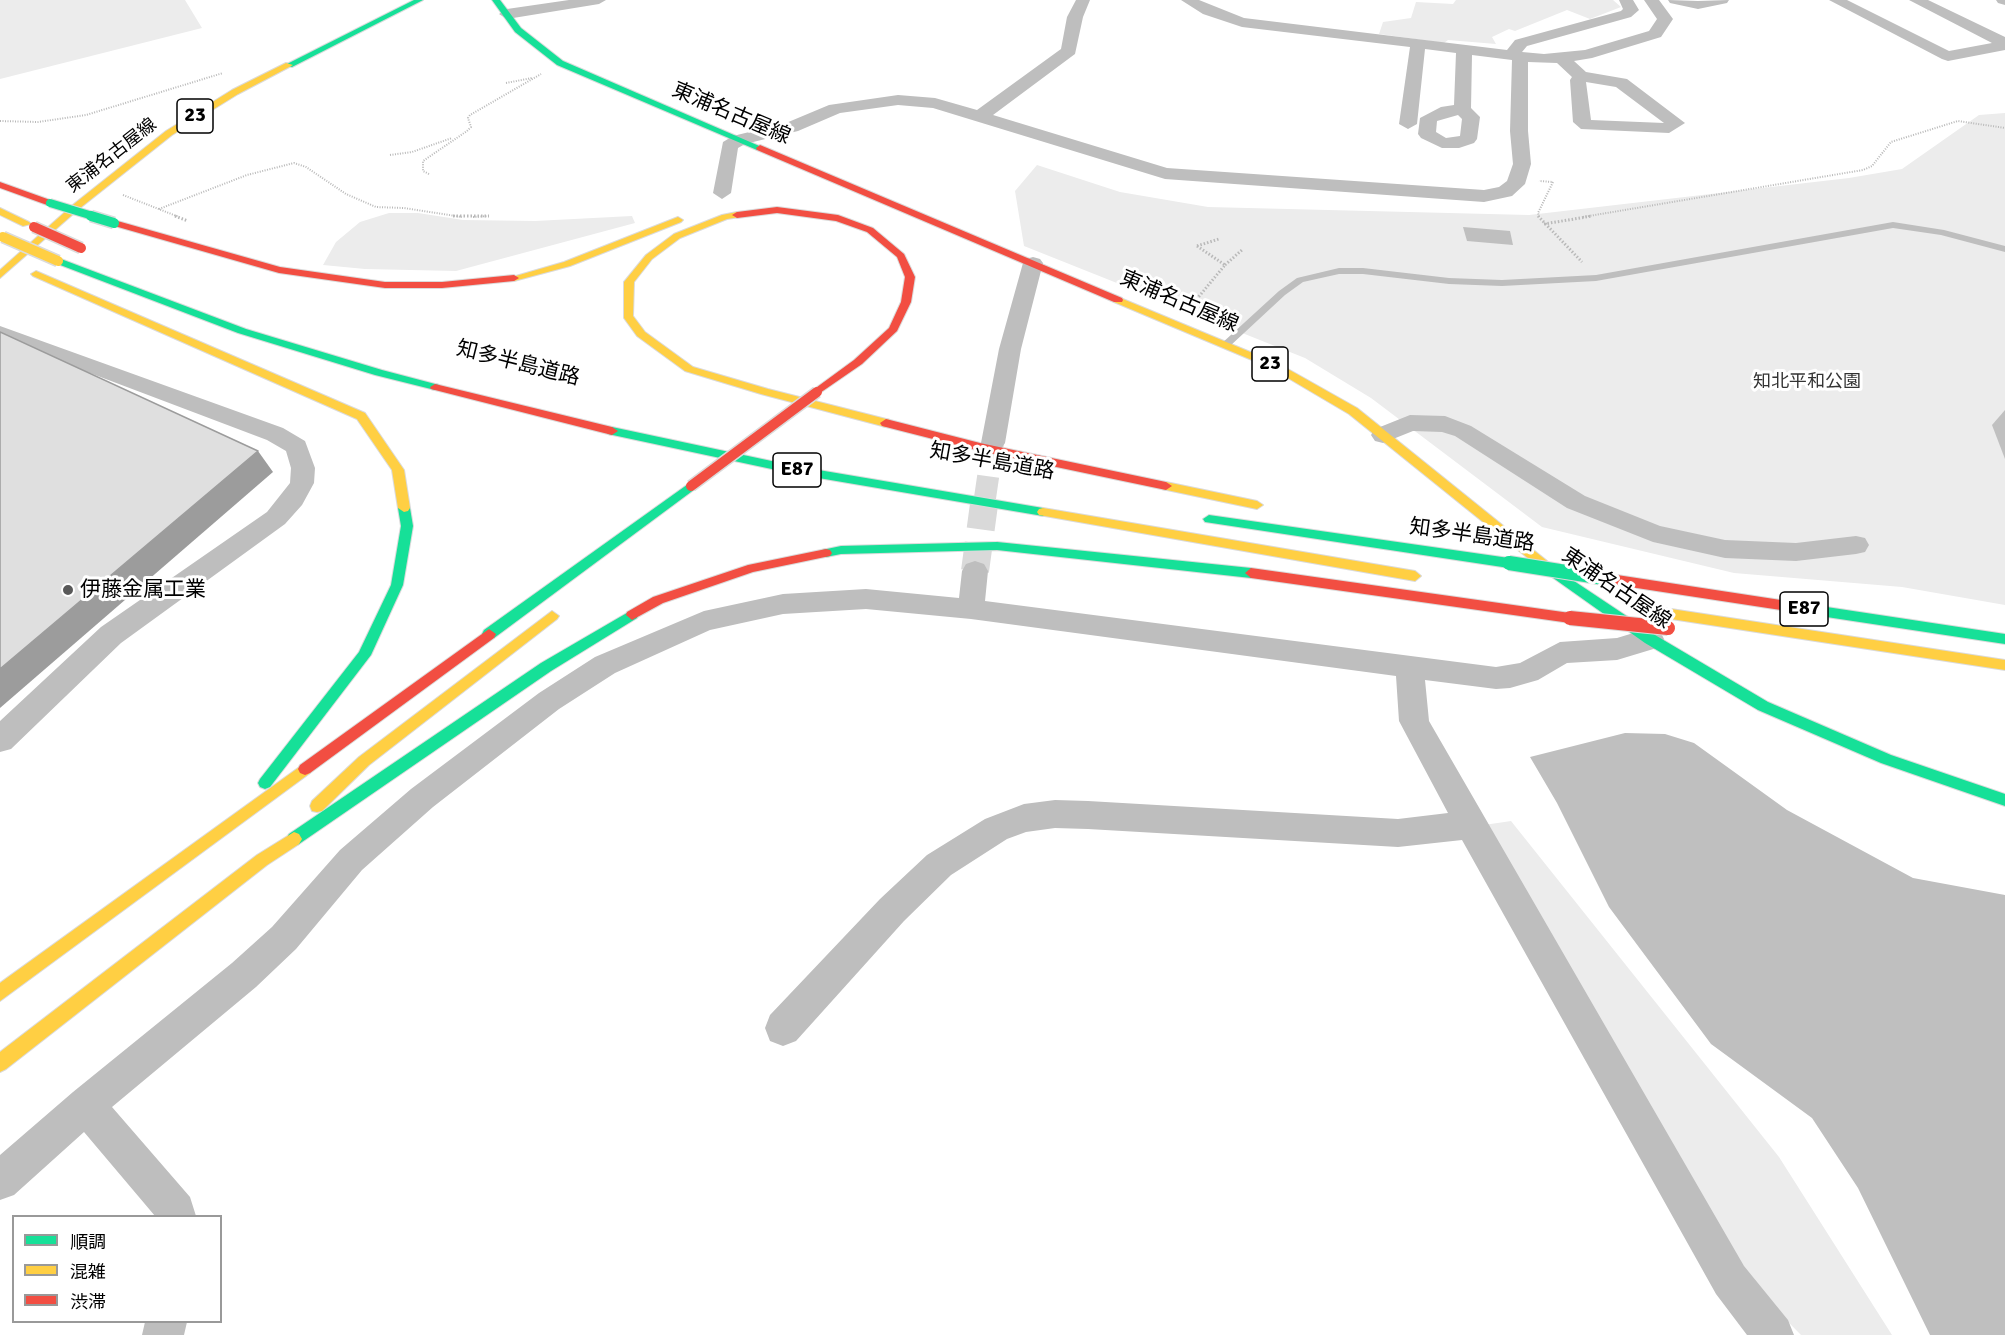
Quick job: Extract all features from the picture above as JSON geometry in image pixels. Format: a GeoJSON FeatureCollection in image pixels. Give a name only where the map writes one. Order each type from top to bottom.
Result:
{"type":"FeatureCollection","features":[{"type":"Feature","properties":{"kind":"main road","name":"東浦名古屋線"},"geometry":{"type":"LineString","coordinates":[[0,275],[133,160],[210,106],[275,71],[419,0]]}},
{"type":"Feature","properties":{"kind":"main road","name":"東浦名古屋線"},"geometry":{"type":"LineString","coordinates":[[496,0],[518,30],[560,63],[1033,263],[1231,339],[1353,411],[1434,474],[1533,559],[1659,634],[1763,706],[1886,759],[2005,800]]}},
{"type":"Feature","properties":{"kind":"main road"},"geometry":{"type":"LineString","coordinates":[[0,185],[114,223],[279,270],[385,285],[442,285],[508,279],[567,264],[681,219],[736,205],[771,201],[828,204],[866,213],[885,224]]}},
{"type":"Feature","properties":{"kind":"main road"},"geometry":{"type":"LineString","coordinates":[[0,993],[691,486],[817,392],[858,362],[893,329],[906,302],[910,277],[901,256],[870,230],[838,218],[777,210],[725,217],[677,236],[649,257],[629,282],[628,316],[641,334],[664,353],[689,369],[765,392],[980,447],[1276,508]]}},
{"type":"Feature","properties":{"kind":"main road"},"geometry":{"type":"LineString","coordinates":[[0,211],[85,250]]}},
{"type":"Feature","properties":{"kind":"main road","name":"知多半島道路"},"geometry":{"type":"LineString","coordinates":[[1,236],[58,261],[242,331],[368,370],[625,434],[795,470],[1430,578]]}},
{"type":"Feature","properties":{"kind":"main road"},"geometry":{"type":"LineString","coordinates":[[0,257],[361,416],[398,470],[407,526],[396,585],[364,655],[284,762],[229,825]]}},
{"type":"Feature","properties":{"kind":"main road"},"geometry":{"type":"LineString","coordinates":[[810,417],[887,355],[909,328]]}},
{"type":"Feature","properties":{"kind":"main road","name":"E87"},"geometry":{"type":"LineString","coordinates":[[734,434],[778,443]]}},
{"type":"Feature","properties":{"kind":"main road"},"geometry":{"type":"LineString","coordinates":[[740,472],[766,452]]}},
{"type":"Feature","properties":{"kind":"main road","name":"知多半島道路"},"geometry":{"type":"LineString","coordinates":[[1194,517],[2005,639]]}},
{"type":"Feature","properties":{"kind":"main road"},"geometry":{"type":"LineString","coordinates":[[1405,532],[1474,558]]}},
{"type":"Feature","properties":{"kind":"main road"},"geometry":{"type":"LineString","coordinates":[[0,1063],[262,860],[373,787],[546,667],[658,600],[752,568],[841,550],[997,546],[1220,569],[1570,618],[1659,634],[1846,641]]}},
{"type":"Feature","properties":{"kind":"main road","name":"E87"},"geometry":{"type":"LineString","coordinates":[[1567,598],[2005,665]]}},
{"type":"Feature","properties":{"kind":"main road"},"geometry":{"type":"LineString","coordinates":[[262,860],[364,761],[565,605]]}},
{"type":"Feature","properties":{"kind":"street"},"geometry":{"type":"LineString","coordinates":[[507,14],[599,0]]}},
{"type":"Feature","properties":{"kind":"street"},"geometry":{"type":"LineString","coordinates":[[979,117],[1069,51],[1075,17],[1083,0]]}},
{"type":"Feature","properties":{"kind":"street"},"geometry":{"type":"LineString","coordinates":[[1188,0],[1208,11],[1242,21],[1418,44],[1562,58],[1587,55],[1655,34],[1665,19],[1651,0]]}},
{"type":"Feature","properties":{"kind":"street"},"geometry":{"type":"LineString","coordinates":[[722,193],[729,146],[739,140],[792,127],[836,109],[898,100],[935,103],[1165,173],[1484,196],[1505,192],[1517,180],[1522,164],[1516,55],[1521,44],[1626,14],[1631,10],[1626,0]]}},
{"type":"Feature","properties":{"kind":"street"},"geometry":{"type":"LineString","coordinates":[[1675,0],[1698,5],[1722,0]]}},
{"type":"Feature","properties":{"kind":"street"},"geometry":{"type":"LineString","coordinates":[[1836,0],[1948,56],[2005,44]]}},
{"type":"Feature","properties":{"kind":"street"},"geometry":{"type":"LineString","coordinates":[[1917,0],[2005,44]]}},
{"type":"Feature","properties":{"kind":"street"},"geometry":{"type":"LineString","coordinates":[[1408,124],[1418,44]]}},
{"type":"Feature","properties":{"kind":"street"},"geometry":{"type":"LineString","coordinates":[[1462,110],[1464,49]]}},
{"type":"Feature","properties":{"kind":"street"},"geometry":{"type":"LineString","coordinates":[[1562,58],[1581,76],[1621,83],[1676,123],[1669,128],[1587,125],[1582,122],[1578,80],[1581,76]]}},
{"type":"Feature","properties":{"kind":"street"},"geometry":{"type":"LineString","coordinates":[[993,442],[1010,349],[1033,263]]}},
{"type":"Feature","properties":{"kind":"street"},"geometry":{"type":"LineString","coordinates":[[0,332],[275,434],[297,447],[303,468],[302,483],[293,499],[276,518],[111,635],[0,740]]}},
{"type":"Feature","properties":{"kind":"street"},"geometry":{"type":"LineString","coordinates":[[1383,435],[1410,423],[1446,424],[1464,431],[1576,502],[1653,533],[1690,543],[1725,549],[1796,552],[1856,544]]}},
{"type":"Feature","properties":{"kind":"street"},"geometry":{"type":"LineString","coordinates":[[971,609],[975,571]]}},
{"type":"Feature","properties":{"kind":"street"},"geometry":{"type":"LineString","coordinates":[[0,1181],[86,1105],[244,975],[284,938],[351,860],[422,798],[549,701],[605,665],[704,621],[783,604],[866,599],[971,609],[1476,676],[1510,677],[1528,672],[1560,653],[1576,650],[1617,649],[1659,634]]}},
{"type":"Feature","properties":{"kind":"street"},"geometry":{"type":"LineString","coordinates":[[1409,666],[1414,721],[1469,825],[1730,1280],[1773,1335]]}},
{"type":"Feature","properties":{"kind":"street"},"geometry":{"type":"LineString","coordinates":[[783,1028],[892,910],[939,865],[996,830],[1024,818],[1055,814],[1088,815],[1398,833],[1469,825]]}},
{"type":"Feature","properties":{"kind":"street"},"geometry":{"type":"LineString","coordinates":[[86,1105],[177,1211],[176,1215]]}},
{"type":"Feature","properties":{"kind":"lane"},"geometry":{"type":"LineString","coordinates":[[1231,339],[1282,293],[1300,280],[1317,274],[1363,271],[1425,279],[1502,283],[1598,277],[1893,225],[1941,232],[2005,249]]}},
{"type":"Feature","properties":{"kind":"path"},"geometry":{"type":"LineString","coordinates":[[429,174],[423,171],[423,161],[471,127],[468,118],[470,115],[560,63]]}},
{"type":"Feature","properties":{"kind":"path"},"geometry":{"type":"LineString","coordinates":[[0,121],[38,122],[65,119],[136,102],[232,70],[253,67],[275,71]]}},
{"type":"Feature","properties":{"kind":"path"},"geometry":{"type":"LineString","coordinates":[[506,83],[533,78]]}},
{"type":"Feature","properties":{"kind":"path"},"geometry":{"type":"LineString","coordinates":[[1544,224],[1863,170],[1872,166],[1891,142],[1958,121],[2005,128]]}},
{"type":"Feature","properties":{"kind":"path"},"geometry":{"type":"LineString","coordinates":[[390,155],[412,152],[431,143],[455,138]]}},
{"type":"Feature","properties":{"kind":"path"},"geometry":{"type":"LineString","coordinates":[[159,209],[247,175],[294,163],[306,167],[345,194],[376,207],[404,208],[466,218],[489,216]]}},
{"type":"Feature","properties":{"kind":"path"},"geometry":{"type":"LineString","coordinates":[[1517,180],[1553,182],[1538,213],[1544,224],[1598,277]]}},
{"type":"Feature","properties":{"kind":"path"},"geometry":{"type":"LineString","coordinates":[[1219,239],[1197,246],[1225,266]]}},
{"type":"Feature","properties":{"kind":"path"},"geometry":{"type":"LineString","coordinates":[[1231,339],[1199,308],[1196,300],[1225,266],[1244,249]]}},
{"type":"Feature","properties":{"kind":"green space"},"geometry":{"type":"Polygon","coordinates":[[[0,0],[185,0],[202,28],[0,79],[0,0]]]}},
{"type":"Feature","properties":{"kind":"green space"},"geometry":{"type":"Polygon","coordinates":[[[1456,0],[1613,0],[1621,7],[1590,19],[1567,10],[1515,31],[1509,29],[1492,37],[1496,44],[1448,40],[1444,43],[1379,34],[1383,22],[1411,18],[1416,2],[1453,4],[1456,0]]]}},
{"type":"Feature","properties":{"kind":"green space","name":"知北平和公園"},"geometry":{"type":"Polygon","coordinates":[[[2005,113],[2005,605],[1902,587],[1734,573],[1542,527],[1371,398],[1305,358],[1024,246],[1015,191],[1037,165],[1120,192],[1208,207],[1529,215],[1849,178],[1902,169],[1979,115],[2005,113]]]}},
{"type":"Feature","properties":{"kind":"green space"},"geometry":{"type":"Polygon","coordinates":[[[389,213],[418,213],[463,220],[535,221],[632,216],[635,223],[456,271],[365,269],[323,265],[336,242],[360,222],[389,213]]]}},
{"type":"Feature","properties":{"kind":"green space"},"geometry":{"type":"Polygon","coordinates":[[[1511,821],[1779,1157],[1892,1335],[1801,1335],[1744,1277],[1484,825],[1511,821]]]}},
{"type":"Feature","properties":{"kind":"shaded area"},"geometry":{"type":"Polygon","coordinates":[[[1463,227],[1510,231],[1513,245],[1467,241],[1463,227]]]}},
{"type":"Feature","properties":{"kind":"shaded area"},"geometry":{"type":"Polygon","coordinates":[[[1625,733],[1665,734],[1694,743],[1787,810],[1913,878],[2005,895],[2005,1335],[1930,1335],[1858,1188],[1812,1118],[1711,1044],[1609,907],[1557,803],[1530,757],[1625,733]]]}},
{"type":"Feature","properties":{"kind":"building","name":"伊藤金属工業"},"geometry":{"type":"Polygon","coordinates":[[[0,332],[258,451],[0,669],[0,332]]]}},
{"type":"Feature","properties":{"kind":"tunnel"},"geometry":{"type":"LineString","coordinates":[[985,498],[993,443]]}},
{"type":"Feature","properties":{"kind":"tunnel"},"geometry":{"type":"LineString","coordinates":[[975,571],[985,497]]}},
{"type":"Feature","properties":{"kind":"traffic: fast"},"geometry":{"type":"LineString","coordinates":[[289,65],[419,0]]}},
{"type":"Feature","properties":{"kind":"traffic: fast"},"geometry":{"type":"LineString","coordinates":[[496,0],[518,30],[560,63],[760,148]]}},
{"type":"Feature","properties":{"kind":"traffic: fast"},"geometry":{"type":"LineString","coordinates":[[50,203],[114,223]]}},
{"type":"Feature","properties":{"kind":"traffic: fast"},"geometry":{"type":"LineString","coordinates":[[58,261],[242,331],[379,373],[435,387]]}},
{"type":"Feature","properties":{"kind":"traffic: fast"},"geometry":{"type":"LineString","coordinates":[[612,431],[795,470],[1043,512]]}},
{"type":"Feature","properties":{"kind":"traffic: fast"},"geometry":{"type":"LineString","coordinates":[[489,634],[691,486]]}},
{"type":"Feature","properties":{"kind":"traffic: fast"},"geometry":{"type":"LineString","coordinates":[[265,783],[364,655],[397,585],[407,526],[404,508]]}},
{"type":"Feature","properties":{"kind":"traffic: fast"},"geometry":{"type":"LineString","coordinates":[[1209,519],[1509,563]]}},
{"type":"Feature","properties":{"kind":"traffic: fast"},"geometry":{"type":"LineString","coordinates":[[826,553],[841,550],[997,546],[1251,573]]}},
{"type":"Feature","properties":{"kind":"traffic: fast"},"geometry":{"type":"LineString","coordinates":[[1509,563],[1604,578]]}},
{"type":"Feature","properties":{"kind":"traffic: fast"},"geometry":{"type":"LineString","coordinates":[[1553,572],[1650,639],[1763,706],[1886,759],[2005,800]]}},
{"type":"Feature","properties":{"kind":"traffic: fast"},"geometry":{"type":"LineString","coordinates":[[1820,611],[2005,639]]}},
{"type":"Feature","properties":{"kind":"traffic: fast"},"geometry":{"type":"LineString","coordinates":[[294,839],[546,667],[632,615]]}},
{"type":"Feature","properties":{"kind":"traffic: slow"},"geometry":{"type":"LineString","coordinates":[[0,275],[77,206],[169,133],[235,92],[289,65]]}},
{"type":"Feature","properties":{"kind":"traffic: slow"},"geometry":{"type":"LineString","coordinates":[[0,211],[26,224]]}},
{"type":"Feature","properties":{"kind":"traffic: slow"},"geometry":{"type":"LineString","coordinates":[[737,215],[725,217],[677,236],[649,257],[629,282],[628,316],[641,334],[689,369],[765,392],[886,423]]}},
{"type":"Feature","properties":{"kind":"traffic: slow"},"geometry":{"type":"LineString","coordinates":[[514,278],[567,264],[678,220]]}},
{"type":"Feature","properties":{"kind":"traffic: slow"},"geometry":{"type":"LineString","coordinates":[[3,237],[58,261]]}},
{"type":"Feature","properties":{"kind":"traffic: slow"},"geometry":{"type":"LineString","coordinates":[[36,274],[361,416],[398,470],[404,508]]}},
{"type":"Feature","properties":{"kind":"traffic: slow"},"geometry":{"type":"LineString","coordinates":[[1118,300],[1275,366],[1353,411],[1553,572]]}},
{"type":"Feature","properties":{"kind":"traffic: slow"},"geometry":{"type":"LineString","coordinates":[[1166,486],[1257,505]]}},
{"type":"Feature","properties":{"kind":"traffic: slow"},"geometry":{"type":"LineString","coordinates":[[1043,512],[1415,576]]}},
{"type":"Feature","properties":{"kind":"traffic: slow"},"geometry":{"type":"LineString","coordinates":[[1645,610],[2005,665]]}},
{"type":"Feature","properties":{"kind":"traffic: slow"},"geometry":{"type":"LineString","coordinates":[[317,806],[364,761],[552,616]]}},
{"type":"Feature","properties":{"kind":"traffic: slow"},"geometry":{"type":"LineString","coordinates":[[0,993],[305,769]]}},
{"type":"Feature","properties":{"kind":"traffic: slow"},"geometry":{"type":"LineString","coordinates":[[0,1063],[262,860],[294,839]]}},
{"type":"Feature","properties":{"kind":"traffic: jam"},"geometry":{"type":"LineString","coordinates":[[760,148],[1118,300]]}},
{"type":"Feature","properties":{"kind":"traffic: jam"},"geometry":{"type":"LineString","coordinates":[[0,185],[50,203]]}},
{"type":"Feature","properties":{"kind":"traffic: jam"},"geometry":{"type":"LineString","coordinates":[[737,215],[777,210],[838,218],[870,230],[901,256],[910,277],[906,302],[893,329],[858,362],[817,392]]}},
{"type":"Feature","properties":{"kind":"traffic: jam"},"geometry":{"type":"LineString","coordinates":[[114,223],[279,270],[385,285],[442,285],[514,278]]}},
{"type":"Feature","properties":{"kind":"traffic: jam"},"geometry":{"type":"LineString","coordinates":[[34,227],[81,248]]}},
{"type":"Feature","properties":{"kind":"traffic: jam"},"geometry":{"type":"LineString","coordinates":[[435,387],[612,431]]}},
{"type":"Feature","properties":{"kind":"traffic: jam"},"geometry":{"type":"LineString","coordinates":[[691,486],[817,392]]}},
{"type":"Feature","properties":{"kind":"traffic: jam"},"geometry":{"type":"LineString","coordinates":[[886,423],[980,447],[1166,486]]}},
{"type":"Feature","properties":{"kind":"traffic: jam"},"geometry":{"type":"LineString","coordinates":[[632,615],[658,600],[752,568],[826,553]]}},
{"type":"Feature","properties":{"kind":"traffic: jam"},"geometry":{"type":"LineString","coordinates":[[1251,573],[1570,618]]}},
{"type":"Feature","properties":{"kind":"traffic: jam"},"geometry":{"type":"LineString","coordinates":[[1604,578],[1820,611]]}},
{"type":"Feature","properties":{"kind":"traffic: jam"},"geometry":{"type":"LineString","coordinates":[[1570,618],[1668,628]]}},
{"type":"Feature","properties":{"kind":"traffic: jam"},"geometry":{"type":"LineString","coordinates":[[305,769],[489,634]]}},
{"type":"Feature","properties":{"kind":"place","name":"伊藤金属工業"},"geometry":{"type":"Point","coordinates":[68,590]}}]}
